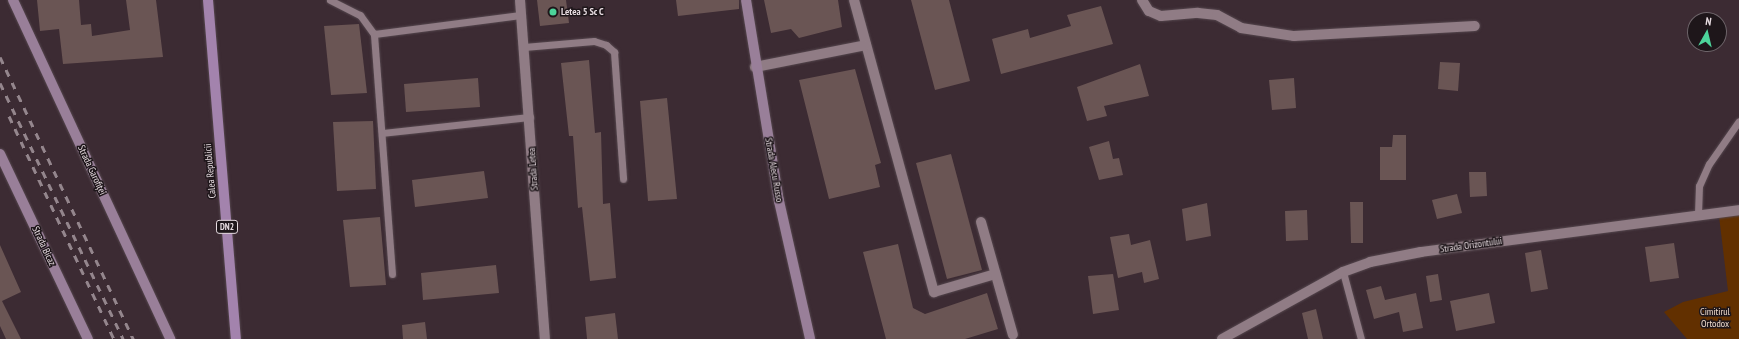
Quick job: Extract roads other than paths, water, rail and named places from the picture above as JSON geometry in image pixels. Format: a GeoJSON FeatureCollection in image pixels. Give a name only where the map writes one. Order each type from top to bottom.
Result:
{"type":"FeatureCollection","features":[{"type":"Feature","properties":{"kind":"main road","name":"Calea Republicii"},"geometry":{"type":"LineString","coordinates":[[208,0],[236,339]]}},
{"type":"Feature","properties":{"kind":"street","name":"Strada Garofiței"},"geometry":{"type":"LineString","coordinates":[[13,0],[170,339]]}},
{"type":"Feature","properties":{"kind":"street","name":"Strada Letea"},"geometry":{"type":"LineString","coordinates":[[520,0],[530,117],[545,339]]}},
{"type":"Feature","properties":{"kind":"street","name":"Strada Alecu Russo"},"geometry":{"type":"LineString","coordinates":[[746,0],[755,67],[780,201],[810,339]]}},
{"type":"Feature","properties":{"kind":"street"},"geometry":{"type":"LineString","coordinates":[[854,0],[934,292],[995,274]]}},
{"type":"Feature","properties":{"kind":"street"},"geometry":{"type":"LineString","coordinates":[[1142,0],[1149,11],[1161,16],[1198,13],[1217,15],[1241,28],[1294,36],[1475,26]]}},
{"type":"Feature","properties":{"kind":"street"},"geometry":{"type":"LineString","coordinates":[[755,67],[866,45]]}},
{"type":"Feature","properties":{"kind":"street","name":"Strada Bicaz"},"geometry":{"type":"LineString","coordinates":[[0,154],[88,339]]}},
{"type":"Feature","properties":{"kind":"street","name":"Strada Orizontului"},"geometry":{"type":"LineString","coordinates":[[1222,339],[1343,272],[1370,262],[1421,252],[1698,214],[1739,210]]}},
{"type":"Feature","properties":{"kind":"street"},"geometry":{"type":"LineString","coordinates":[[981,222],[1013,336]]}},
{"type":"Feature","properties":{"kind":"lane"},"geometry":{"type":"LineString","coordinates":[[330,0],[360,15],[374,34],[392,274]]}},
{"type":"Feature","properties":{"kind":"lane"},"geometry":{"type":"LineString","coordinates":[[374,34],[521,15]]}},
{"type":"Feature","properties":{"kind":"lane"},"geometry":{"type":"LineString","coordinates":[[524,47],[594,41],[606,45],[614,52],[623,179]]}},
{"type":"Feature","properties":{"kind":"lane"},"geometry":{"type":"LineString","coordinates":[[382,133],[530,117]]}},
{"type":"Feature","properties":{"kind":"lane"},"geometry":{"type":"LineString","coordinates":[[1698,214],[1699,186],[1702,179],[1709,164],[1739,122]]}},
{"type":"Feature","properties":{"kind":"lane"},"geometry":{"type":"LineString","coordinates":[[1343,272],[1361,339]]}},
{"type":"Feature","properties":{"kind":"railway"},"geometry":{"type":"LineString","coordinates":[[0,57],[133,339]]}},
{"type":"Feature","properties":{"kind":"railway"},"geometry":{"type":"LineString","coordinates":[[0,83],[123,339]]}},
{"type":"Feature","properties":{"kind":"railway"},"geometry":{"type":"LineString","coordinates":[[9,116],[114,339]]}},
{"type":"Feature","properties":{"kind":"place","name":"Letea 5 Sc C"},"geometry":{"type":"Point","coordinates":[553,12]}},
{"type":"Feature","properties":{"kind":"park label","name":"Cimitirul Ortodox"},"geometry":{"type":"Point","coordinates":[1715,316]}}]}
